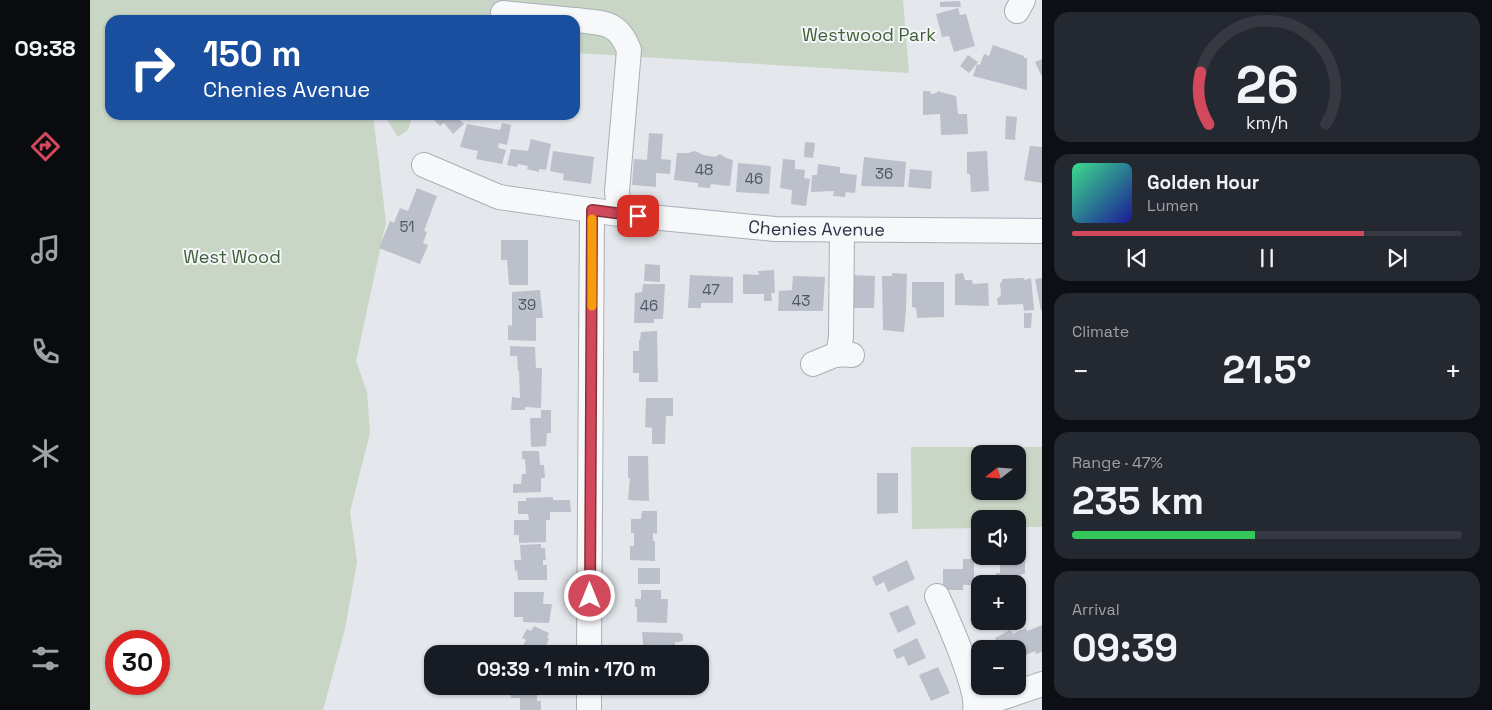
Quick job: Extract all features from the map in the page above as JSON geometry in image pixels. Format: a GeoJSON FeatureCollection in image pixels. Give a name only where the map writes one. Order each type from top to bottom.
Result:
{"type":"FeatureCollection","features":[{"type":"Feature","properties":{"kind":"street"},"geometry":{"type":"LineString","coordinates":[[503,13],[524,15]]}},
{"type":"Feature","properties":{"kind":"street"},"geometry":{"type":"LineString","coordinates":[[580,21],[604,23],[616,28],[624,38],[628,50],[617,191],[619,214]]}},
{"type":"Feature","properties":{"kind":"street","name":"Chenies Avenue"},"geometry":{"type":"LineString","coordinates":[[424,165],[499,197],[619,214],[775,229],[1042,231]]}},
{"type":"Feature","properties":{"kind":"street"},"geometry":{"type":"LineString","coordinates":[[589,645],[592,210]]}},
{"type":"Feature","properties":{"kind":"street"},"geometry":{"type":"LineString","coordinates":[[813,364],[845,355],[841,337],[842,230]]}},
{"type":"Feature","properties":{"kind":"street"},"geometry":{"type":"LineString","coordinates":[[937,596],[966,668],[975,707],[1042,684]]}},
{"type":"Feature","properties":{"kind":"street"},"geometry":{"type":"LineString","coordinates":[[588,710],[589,695]]}},
{"type":"Feature","properties":{"kind":"green space","name":"West Wood"},"geometry":{"type":"Polygon","coordinates":[[[90,0],[903,0],[909,73],[580,53],[580,15],[105,15],[105,120],[374,120],[386,222],[356,361],[367,392],[370,433],[350,512],[357,562],[345,629],[323,710],[90,710],[90,0]]]}},
{"type":"Feature","properties":{"kind":"green space"},"geometry":{"type":"Polygon","coordinates":[[[387,120],[411,120],[408,130],[398,137],[387,120]]]}},
{"type":"Feature","properties":{"kind":"green space"},"geometry":{"type":"Polygon","coordinates":[[[911,447],[971,447],[971,500],[1026,500],[1026,447],[1042,447],[1042,527],[1026,527],[1026,510],[971,510],[971,528],[912,529],[911,447]]]}},
{"type":"Feature","properties":{"kind":"building"},"geometry":{"type":"Polygon","coordinates":[[[960,1],[961,7],[940,7],[940,2],[960,1]]]}},
{"type":"Feature","properties":{"kind":"building"},"geometry":{"type":"Polygon","coordinates":[[[958,8],[960,15],[966,14],[975,46],[954,52],[949,36],[942,37],[936,14],[958,8]]]}},
{"type":"Feature","properties":{"kind":"building"},"geometry":{"type":"Polygon","coordinates":[[[993,45],[1027,58],[1027,90],[973,76],[977,64],[980,65],[984,54],[989,56],[993,45]]]}},
{"type":"Feature","properties":{"kind":"building"},"geometry":{"type":"Polygon","coordinates":[[[968,55],[978,62],[969,73],[960,66],[968,55]]]}},
{"type":"Feature","properties":{"kind":"building"},"geometry":{"type":"Polygon","coordinates":[[[1042,59],[1042,77],[1035,62],[1042,59]]]}},
{"type":"Feature","properties":{"kind":"building"},"geometry":{"type":"Polygon","coordinates":[[[923,91],[930,91],[931,94],[937,93],[937,91],[956,96],[958,114],[967,114],[968,134],[941,135],[940,114],[923,115],[923,91]]]}},
{"type":"Feature","properties":{"kind":"building"},"geometry":{"type":"Polygon","coordinates":[[[1006,116],[1017,117],[1015,140],[1005,139],[1006,116]]]}},
{"type":"Feature","properties":{"kind":"building"},"geometry":{"type":"Polygon","coordinates":[[[434,120],[460,120],[464,124],[453,134],[444,123],[440,126],[434,120]]]}},
{"type":"Feature","properties":{"kind":"building"},"geometry":{"type":"Polygon","coordinates":[[[502,123],[511,125],[507,145],[499,143],[498,148],[506,150],[502,164],[476,159],[478,151],[460,147],[467,124],[500,130],[502,123]]]}},
{"type":"Feature","properties":{"kind":"building"},"geometry":{"type":"Polygon","coordinates":[[[649,133],[663,134],[661,159],[671,160],[670,174],[656,173],[656,187],[632,185],[634,159],[647,160],[649,133]]]}},
{"type":"Feature","properties":{"kind":"building"},"geometry":{"type":"Polygon","coordinates":[[[531,139],[551,144],[546,170],[539,169],[539,172],[527,169],[528,166],[518,164],[517,167],[507,165],[511,149],[528,151],[531,139]]]}},
{"type":"Feature","properties":{"kind":"building"},"geometry":{"type":"Polygon","coordinates":[[[805,142],[815,143],[813,158],[804,157],[805,142]]]}},
{"type":"Feature","properties":{"kind":"building"},"geometry":{"type":"Polygon","coordinates":[[[1030,146],[1042,147],[1042,183],[1024,180],[1030,146]]]}},
{"type":"Feature","properties":{"kind":"building"},"geometry":{"type":"Polygon","coordinates":[[[553,151],[594,157],[591,184],[563,180],[564,174],[550,171],[553,151]]]}},
{"type":"Feature","properties":{"kind":"building"},"geometry":{"type":"Polygon","coordinates":[[[695,151],[703,155],[715,157],[720,154],[733,160],[730,186],[711,184],[710,188],[698,187],[698,183],[674,180],[677,153],[695,151]]]}},
{"type":"Feature","properties":{"kind":"building"},"geometry":{"type":"Polygon","coordinates":[[[987,151],[989,191],[971,192],[970,174],[967,174],[967,152],[987,151]]]}},
{"type":"Feature","properties":{"kind":"building"},"geometry":{"type":"Polygon","coordinates":[[[864,157],[906,162],[904,187],[861,186],[864,157]]]}},
{"type":"Feature","properties":{"kind":"building"},"geometry":{"type":"Polygon","coordinates":[[[783,159],[795,160],[795,169],[805,170],[804,178],[810,179],[806,206],[791,204],[792,190],[780,188],[783,159]]]}},
{"type":"Feature","properties":{"kind":"building"},"geometry":{"type":"Polygon","coordinates":[[[738,163],[771,166],[769,194],[736,192],[738,163]]]}},
{"type":"Feature","properties":{"kind":"building"},"geometry":{"type":"Polygon","coordinates":[[[818,164],[840,167],[840,173],[857,175],[855,193],[846,192],[845,197],[833,196],[834,191],[811,192],[812,175],[817,175],[818,164]]]}},
{"type":"Feature","properties":{"kind":"building"},"geometry":{"type":"Polygon","coordinates":[[[910,169],[932,171],[931,189],[908,187],[910,169]]]}},
{"type":"Feature","properties":{"kind":"building"},"geometry":{"type":"Polygon","coordinates":[[[417,188],[437,196],[424,231],[427,232],[423,243],[428,245],[420,264],[379,248],[390,221],[394,223],[400,208],[408,211],[417,188]]]}},
{"type":"Feature","properties":{"kind":"building"},"geometry":{"type":"Polygon","coordinates":[[[501,240],[528,240],[528,285],[509,285],[507,260],[501,260],[501,240]]]}},
{"type":"Feature","properties":{"kind":"building"},"geometry":{"type":"Polygon","coordinates":[[[645,264],[660,265],[660,282],[644,281],[645,264]]]}},
{"type":"Feature","properties":{"kind":"building"},"geometry":{"type":"Polygon","coordinates":[[[774,270],[775,293],[771,293],[772,301],[764,301],[764,294],[743,294],[743,274],[759,275],[758,271],[774,270]]]}},
{"type":"Feature","properties":{"kind":"building"},"geometry":{"type":"Polygon","coordinates":[[[892,273],[907,274],[904,332],[883,330],[882,276],[892,276],[892,273]]]}},
{"type":"Feature","properties":{"kind":"building"},"geometry":{"type":"Polygon","coordinates":[[[963,273],[965,280],[972,280],[973,284],[988,283],[989,306],[955,305],[955,274],[963,273]]]}},
{"type":"Feature","properties":{"kind":"building"},"geometry":{"type":"Polygon","coordinates":[[[690,275],[733,277],[733,303],[701,303],[701,308],[688,308],[690,275]]]}},
{"type":"Feature","properties":{"kind":"building"},"geometry":{"type":"Polygon","coordinates":[[[851,275],[875,276],[874,308],[850,308],[851,275]]]}},
{"type":"Feature","properties":{"kind":"building"},"geometry":{"type":"Polygon","coordinates":[[[793,276],[825,277],[823,311],[778,311],[779,291],[792,290],[793,276]]]}},
{"type":"Feature","properties":{"kind":"building"},"geometry":{"type":"Polygon","coordinates":[[[1024,278],[1024,280],[1031,278],[1034,310],[1024,311],[1023,304],[998,305],[997,299],[1001,295],[1000,283],[1002,279],[1024,278]]]}},
{"type":"Feature","properties":{"kind":"building"},"geometry":{"type":"Polygon","coordinates":[[[1042,278],[1042,311],[1041,311],[1035,279],[1042,278]]]}},
{"type":"Feature","properties":{"kind":"building"},"geometry":{"type":"Polygon","coordinates":[[[912,282],[944,282],[944,317],[917,318],[916,308],[912,307],[912,282]]]}},
{"type":"Feature","properties":{"kind":"building"},"geometry":{"type":"Polygon","coordinates":[[[643,284],[665,284],[663,319],[654,319],[654,323],[634,323],[635,293],[642,292],[643,284]]]}},
{"type":"Feature","properties":{"kind":"building"},"geometry":{"type":"Polygon","coordinates":[[[540,290],[543,318],[536,318],[536,341],[508,340],[508,325],[512,326],[512,292],[540,290]]]}},
{"type":"Feature","properties":{"kind":"building"},"geometry":{"type":"Polygon","coordinates":[[[1024,313],[1032,313],[1031,328],[1024,328],[1024,313]]]}},
{"type":"Feature","properties":{"kind":"building"},"geometry":{"type":"Polygon","coordinates":[[[657,331],[658,382],[639,382],[639,373],[633,373],[633,351],[639,351],[641,332],[657,331]]]}},
{"type":"Feature","properties":{"kind":"building"},"geometry":{"type":"Polygon","coordinates":[[[510,346],[535,347],[536,368],[542,368],[541,408],[525,407],[525,410],[511,410],[512,397],[520,398],[517,356],[510,356],[510,346]]]}},
{"type":"Feature","properties":{"kind":"building"},"geometry":{"type":"Polygon","coordinates":[[[646,398],[673,398],[673,416],[666,416],[665,444],[652,444],[652,428],[645,427],[646,398]]]}},
{"type":"Feature","properties":{"kind":"building"},"geometry":{"type":"Polygon","coordinates":[[[541,410],[551,410],[551,433],[547,433],[546,446],[531,447],[530,418],[541,418],[541,410]]]}},
{"type":"Feature","properties":{"kind":"building"},"geometry":{"type":"Polygon","coordinates":[[[522,451],[539,451],[540,465],[544,465],[545,478],[541,478],[541,492],[513,493],[513,484],[521,484],[522,474],[526,474],[525,459],[522,459],[522,451]]]}},
{"type":"Feature","properties":{"kind":"building"},"geometry":{"type":"Polygon","coordinates":[[[628,456],[648,456],[649,501],[628,500],[630,478],[628,478],[628,456]]]}},
{"type":"Feature","properties":{"kind":"building"},"geometry":{"type":"Polygon","coordinates":[[[877,473],[898,473],[898,513],[877,514],[877,473]]]}},
{"type":"Feature","properties":{"kind":"building"},"geometry":{"type":"Polygon","coordinates":[[[553,497],[553,500],[570,500],[571,512],[550,512],[550,520],[546,520],[546,542],[519,543],[519,535],[514,535],[514,520],[529,520],[528,514],[518,514],[518,501],[526,501],[526,498],[553,497]]]}},
{"type":"Feature","properties":{"kind":"building"},"geometry":{"type":"Polygon","coordinates":[[[642,511],[657,511],[657,534],[653,533],[655,561],[630,560],[630,546],[634,546],[634,533],[631,533],[631,519],[641,519],[642,511]]]}},
{"type":"Feature","properties":{"kind":"building"},"geometry":{"type":"Polygon","coordinates":[[[541,544],[541,548],[545,548],[546,560],[543,560],[543,565],[547,565],[547,580],[518,580],[514,560],[521,560],[520,545],[541,544]]]}},
{"type":"Feature","properties":{"kind":"building"},"geometry":{"type":"Polygon","coordinates":[[[963,559],[971,559],[971,565],[974,565],[974,575],[971,575],[971,585],[963,585],[963,590],[943,590],[943,569],[963,569],[963,559]]]}},
{"type":"Feature","properties":{"kind":"building"},"geometry":{"type":"Polygon","coordinates":[[[907,560],[915,579],[888,592],[884,582],[876,586],[872,577],[907,560]]]}},
{"type":"Feature","properties":{"kind":"building"},"geometry":{"type":"Polygon","coordinates":[[[1000,565],[1025,565],[1025,574],[996,575],[996,573],[1000,573],[1000,565]]]}},
{"type":"Feature","properties":{"kind":"building"},"geometry":{"type":"Polygon","coordinates":[[[638,568],[660,568],[660,584],[638,584],[638,568]]]}},
{"type":"Feature","properties":{"kind":"building"},"geometry":{"type":"Polygon","coordinates":[[[641,590],[661,590],[661,599],[668,599],[667,623],[637,622],[635,599],[641,599],[641,590]]]}},
{"type":"Feature","properties":{"kind":"building"},"geometry":{"type":"Polygon","coordinates":[[[514,592],[544,592],[543,604],[552,604],[549,623],[523,622],[523,617],[514,617],[514,592]]]}},
{"type":"Feature","properties":{"kind":"building"},"geometry":{"type":"Polygon","coordinates":[[[908,605],[916,624],[898,633],[889,613],[908,605]]]}},
{"type":"Feature","properties":{"kind":"building"},"geometry":{"type":"Polygon","coordinates":[[[1042,625],[1042,652],[1036,654],[1035,651],[1026,655],[1026,640],[996,640],[995,638],[1010,630],[1013,634],[1026,630],[1026,628],[1027,631],[1042,625]]]}},
{"type":"Feature","properties":{"kind":"building"},"geometry":{"type":"Polygon","coordinates":[[[534,626],[549,633],[546,645],[524,645],[526,640],[522,638],[527,629],[531,631],[534,626]]]}},
{"type":"Feature","properties":{"kind":"building"},"geometry":{"type":"Polygon","coordinates":[[[642,632],[680,633],[683,635],[683,640],[675,642],[675,645],[643,645],[642,632]]]}},
{"type":"Feature","properties":{"kind":"building"},"geometry":{"type":"Polygon","coordinates":[[[917,638],[926,658],[908,666],[904,656],[897,659],[893,650],[917,638]]]}},
{"type":"Feature","properties":{"kind":"building"},"geometry":{"type":"Polygon","coordinates":[[[938,667],[950,693],[931,701],[919,675],[938,667]]]}},
{"type":"Feature","properties":{"kind":"building"},"geometry":{"type":"Polygon","coordinates":[[[511,695],[537,695],[537,701],[541,701],[541,710],[520,710],[520,698],[511,698],[511,695]]]}},
{"type":"Feature","properties":{"kind":"slow traffic"},"geometry":{"type":"LineString","coordinates":[[592,219],[592,306]]}},
{"type":"Feature","properties":{"kind":"route"},"geometry":{"type":"LineString","coordinates":[[590,596],[592,210],[638,216]]}},
{"type":"Feature","properties":{"kind":"park label","name":"Westwood Park"},"geometry":{"type":"Point","coordinates":[869,35]}}]}
